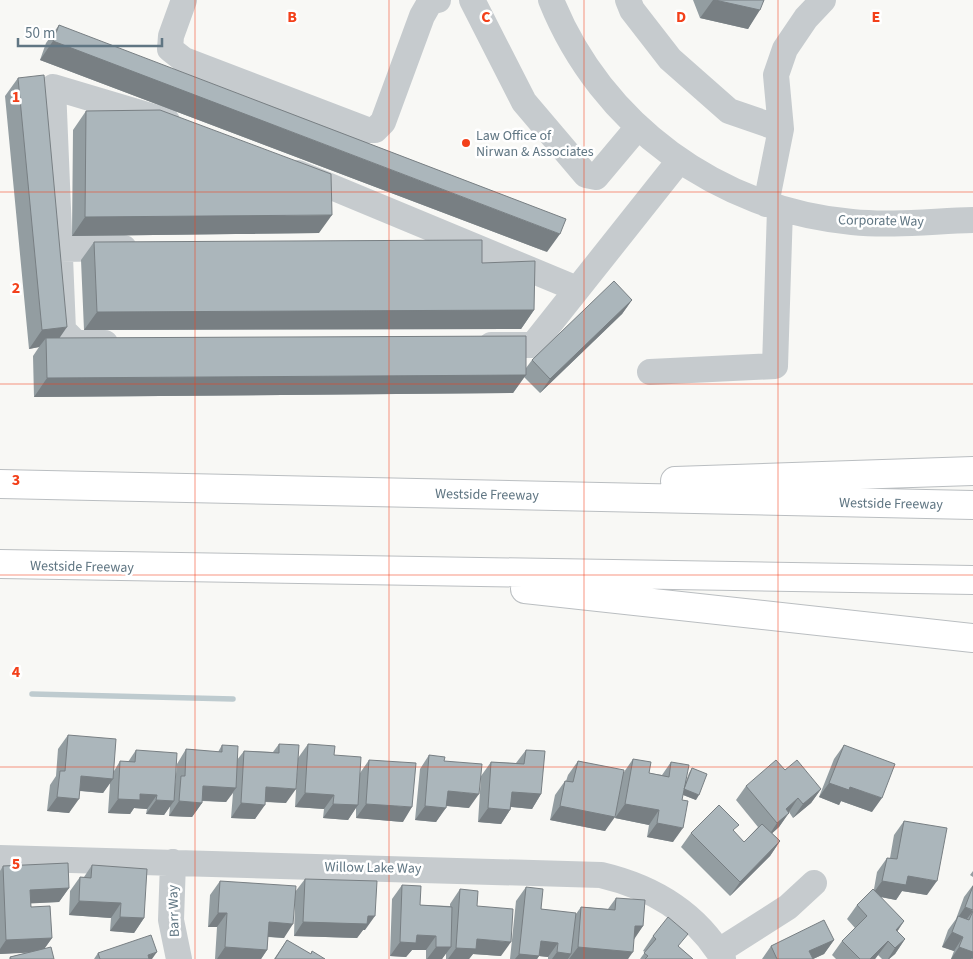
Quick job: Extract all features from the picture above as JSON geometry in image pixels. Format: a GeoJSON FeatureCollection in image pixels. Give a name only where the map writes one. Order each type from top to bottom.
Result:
{"type":"FeatureCollection","features":[{"type":"Feature","properties":{"kind":"highway"},"geometry":{"type":"LineString","coordinates":[[357,491],[973,471]]}},
{"type":"Feature","properties":{"kind":"highway","name":"Westside Freeway"},"geometry":{"type":"LineString","coordinates":[[0,484],[973,505]]}},
{"type":"Feature","properties":{"kind":"highway","name":"Westside Freeway"},"geometry":{"type":"LineString","coordinates":[[0,564],[973,580]]}},
{"type":"Feature","properties":{"kind":"highway"},"geometry":{"type":"LineString","coordinates":[[360,571],[973,638]]}},
{"type":"Feature","properties":{"kind":"street"},"geometry":{"type":"LineString","coordinates":[[184,0],[172,36],[170,49],[184,60],[367,130],[375,130],[383,122],[422,16],[430,2],[438,0]]}},
{"type":"Feature","properties":{"kind":"street"},"geometry":{"type":"LineString","coordinates":[[472,0],[524,102],[586,175],[596,176],[638,127]]}},
{"type":"Feature","properties":{"kind":"street","name":"Corporate Way"},"geometry":{"type":"LineString","coordinates":[[551,0],[577,52],[598,83],[638,127],[679,160],[711,180],[773,206],[816,217],[853,222],[973,220]]}},
{"type":"Feature","properties":{"kind":"street"},"geometry":{"type":"LineString","coordinates":[[628,0],[632,10],[670,59],[729,111],[781,130]]}},
{"type":"Feature","properties":{"kind":"street"},"geometry":{"type":"LineString","coordinates":[[650,372],[775,366],[773,206],[781,130],[776,75],[785,49],[806,18],[823,0]]}},
{"type":"Feature","properties":{"kind":"street"},"geometry":{"type":"LineString","coordinates":[[125,343],[76,343],[63,330],[53,87],[153,116],[190,129]]}},
{"type":"Feature","properties":{"kind":"street"},"geometry":{"type":"LineString","coordinates":[[463,345],[533,345],[679,160]]}},
{"type":"Feature","properties":{"kind":"street"},"geometry":{"type":"LineString","coordinates":[[272,162],[577,289]]}},
{"type":"Feature","properties":{"kind":"street"},"geometry":{"type":"LineString","coordinates":[[409,245],[469,245]]}},
{"type":"Feature","properties":{"kind":"street"},"geometry":{"type":"LineString","coordinates":[[60,249],[150,248]]}},
{"type":"Feature","properties":{"kind":"street","name":"Willow Lake Way"},"geometry":{"type":"LineString","coordinates":[[0,858],[601,875],[640,886],[668,901],[700,928],[721,955],[788,907],[814,883]]}},
{"type":"Feature","properties":{"kind":"street","name":"Barr Way"},"geometry":{"type":"LineString","coordinates":[[173,862],[171,920],[179,959]]}},
{"type":"Feature","properties":{"kind":"building"},"geometry":{"type":"Polygon","coordinates":[[[715,0],[764,0],[760,10],[715,0]]]}},
{"type":"Feature","properties":{"kind":"building"},"geometry":{"type":"Polygon","coordinates":[[[59,25],[566,219],[560,234],[53,41],[59,25]]]}},
{"type":"Feature","properties":{"kind":"building"},"geometry":{"type":"Polygon","coordinates":[[[44,75],[67,327],[42,330],[18,78],[44,75]]]}},
{"type":"Feature","properties":{"kind":"building"},"geometry":{"type":"Polygon","coordinates":[[[160,110],[331,174],[332,215],[85,217],[86,111],[160,110]]]}},
{"type":"Feature","properties":{"kind":"building"},"geometry":{"type":"Polygon","coordinates":[[[482,240],[482,263],[535,261],[534,310],[97,312],[94,242],[482,240]]]}},
{"type":"Feature","properties":{"kind":"building"},"geometry":{"type":"Polygon","coordinates":[[[614,281],[632,300],[550,379],[532,360],[614,281]]]}},
{"type":"Feature","properties":{"kind":"building"},"geometry":{"type":"Polygon","coordinates":[[[526,336],[526,375],[47,378],[46,338],[526,336]]]}},
{"type":"Feature","properties":{"kind":"building"},"geometry":{"type":"Polygon","coordinates":[[[68,735],[116,739],[113,779],[81,776],[79,799],[57,797],[60,771],[65,771],[68,735]]]}},
{"type":"Feature","properties":{"kind":"building"},"geometry":{"type":"Polygon","coordinates":[[[279,744],[299,745],[296,789],[266,787],[265,805],[241,803],[244,751],[279,753],[279,744]]]}},
{"type":"Feature","properties":{"kind":"building"},"geometry":{"type":"Polygon","coordinates":[[[308,744],[335,746],[334,755],[361,757],[358,805],[333,804],[334,795],[305,793],[308,744]]]}},
{"type":"Feature","properties":{"kind":"building"},"geometry":{"type":"Polygon","coordinates":[[[222,745],[238,746],[236,788],[203,786],[202,803],[179,801],[181,776],[185,776],[186,749],[222,752],[222,745]]]}},
{"type":"Feature","properties":{"kind":"building"},"geometry":{"type":"Polygon","coordinates":[[[844,745],[895,764],[882,798],[850,787],[849,790],[829,783],[844,745]]]}},
{"type":"Feature","properties":{"kind":"building"},"geometry":{"type":"Polygon","coordinates":[[[136,750],[177,753],[174,801],[156,800],[157,795],[140,794],[140,800],[118,799],[120,761],[135,762],[136,750]]]}},
{"type":"Feature","properties":{"kind":"building"},"geometry":{"type":"Polygon","coordinates":[[[526,750],[545,751],[541,794],[512,792],[510,810],[488,808],[491,762],[524,764],[526,750]]]}},
{"type":"Feature","properties":{"kind":"building"},"geometry":{"type":"Polygon","coordinates":[[[429,755],[445,757],[444,761],[482,764],[479,794],[448,791],[446,808],[425,806],[429,755]]]}},
{"type":"Feature","properties":{"kind":"building"},"geometry":{"type":"Polygon","coordinates":[[[633,759],[651,762],[649,773],[669,777],[671,762],[689,765],[682,800],[688,801],[683,828],[657,823],[659,810],[625,804],[633,759]]]}},
{"type":"Feature","properties":{"kind":"building"},"geometry":{"type":"Polygon","coordinates":[[[369,760],[416,763],[412,807],[366,804],[369,760]]]}},
{"type":"Feature","properties":{"kind":"building"},"geometry":{"type":"Polygon","coordinates":[[[776,760],[785,770],[797,760],[821,789],[803,804],[798,798],[786,809],[789,813],[777,823],[746,786],[776,760]]]}},
{"type":"Feature","properties":{"kind":"building"},"geometry":{"type":"Polygon","coordinates":[[[578,761],[624,770],[615,817],[560,806],[565,781],[573,782],[578,761]]]}},
{"type":"Feature","properties":{"kind":"building"},"geometry":{"type":"Polygon","coordinates":[[[692,768],[707,774],[699,795],[684,789],[692,768]]]}},
{"type":"Feature","properties":{"kind":"building"},"geometry":{"type":"Polygon","coordinates":[[[719,805],[739,825],[733,830],[744,842],[762,824],[780,841],[740,882],[691,833],[719,805]]]}},
{"type":"Feature","properties":{"kind":"building"},"geometry":{"type":"Polygon","coordinates":[[[904,821],[947,828],[937,881],[908,876],[906,885],[882,881],[887,858],[897,859],[904,821]]]}},
{"type":"Feature","properties":{"kind":"building"},"geometry":{"type":"Polygon","coordinates":[[[68,863],[69,888],[30,890],[31,907],[50,906],[52,938],[6,940],[3,866],[68,863]]]}},
{"type":"Feature","properties":{"kind":"building"},"geometry":{"type":"Polygon","coordinates":[[[92,865],[147,869],[144,918],[120,917],[121,903],[79,901],[80,877],[91,878],[92,865]]]}},
{"type":"Feature","properties":{"kind":"building"},"geometry":{"type":"Polygon","coordinates":[[[305,879],[377,881],[375,916],[368,916],[367,924],[303,922],[305,879]]]}},
{"type":"Feature","properties":{"kind":"building"},"geometry":{"type":"Polygon","coordinates":[[[220,881],[296,886],[293,924],[269,922],[267,950],[225,947],[227,913],[218,913],[220,881]]]}},
{"type":"Feature","properties":{"kind":"building"},"geometry":{"type":"Polygon","coordinates":[[[402,885],[421,886],[420,905],[452,907],[451,947],[436,947],[436,936],[417,935],[416,943],[400,942],[402,885]]]}},
{"type":"Feature","properties":{"kind":"building"},"geometry":{"type":"Polygon","coordinates":[[[973,886],[973,910],[965,907],[973,886]]]}},
{"type":"Feature","properties":{"kind":"building"},"geometry":{"type":"Polygon","coordinates":[[[526,887],[543,889],[541,909],[576,913],[571,954],[557,952],[558,943],[541,941],[539,956],[519,954],[526,887]]]}},
{"type":"Feature","properties":{"kind":"building"},"geometry":{"type":"Polygon","coordinates":[[[460,889],[478,891],[477,906],[513,909],[511,942],[477,939],[476,949],[456,948],[460,889]]]}},
{"type":"Feature","properties":{"kind":"building"},"geometry":{"type":"Polygon","coordinates":[[[873,889],[904,921],[896,930],[905,939],[895,948],[888,941],[870,959],[860,959],[842,941],[867,916],[857,905],[873,889]]]}},
{"type":"Feature","properties":{"kind":"building"},"geometry":{"type":"Polygon","coordinates":[[[616,898],[645,900],[643,926],[635,926],[633,952],[578,947],[581,907],[615,910],[616,898]]]}},
{"type":"Feature","properties":{"kind":"building"},"geometry":{"type":"Polygon","coordinates":[[[973,911],[973,952],[959,947],[963,937],[952,932],[958,916],[969,920],[973,911]]]}},
{"type":"Feature","properties":{"kind":"building"},"geometry":{"type":"Polygon","coordinates":[[[668,917],[688,934],[678,946],[693,959],[645,959],[648,956],[644,953],[656,939],[653,936],[668,917]]]}},
{"type":"Feature","properties":{"kind":"building"},"geometry":{"type":"Polygon","coordinates":[[[824,920],[834,940],[809,951],[813,959],[777,959],[771,946],[824,920]]]}},
{"type":"Feature","properties":{"kind":"building"},"geometry":{"type":"Polygon","coordinates":[[[151,935],[157,952],[148,955],[149,959],[100,959],[98,953],[151,935]]]}},
{"type":"Feature","properties":{"kind":"building"},"geometry":{"type":"Polygon","coordinates":[[[287,940],[311,954],[312,951],[325,959],[275,959],[287,940]]]}},
{"type":"Feature","properties":{"kind":"building"},"geometry":{"type":"Polygon","coordinates":[[[51,947],[54,959],[11,959],[10,957],[51,947]]]}},
{"type":"Feature","properties":{"kind":"waterway"},"geometry":{"type":"LineString","coordinates":[[32,694],[233,699]]}},
{"type":"Feature","properties":{"kind":"place","name":"Law Office of Nirwan & Associates"},"geometry":{"type":"Point","coordinates":[466,143]}}]}
